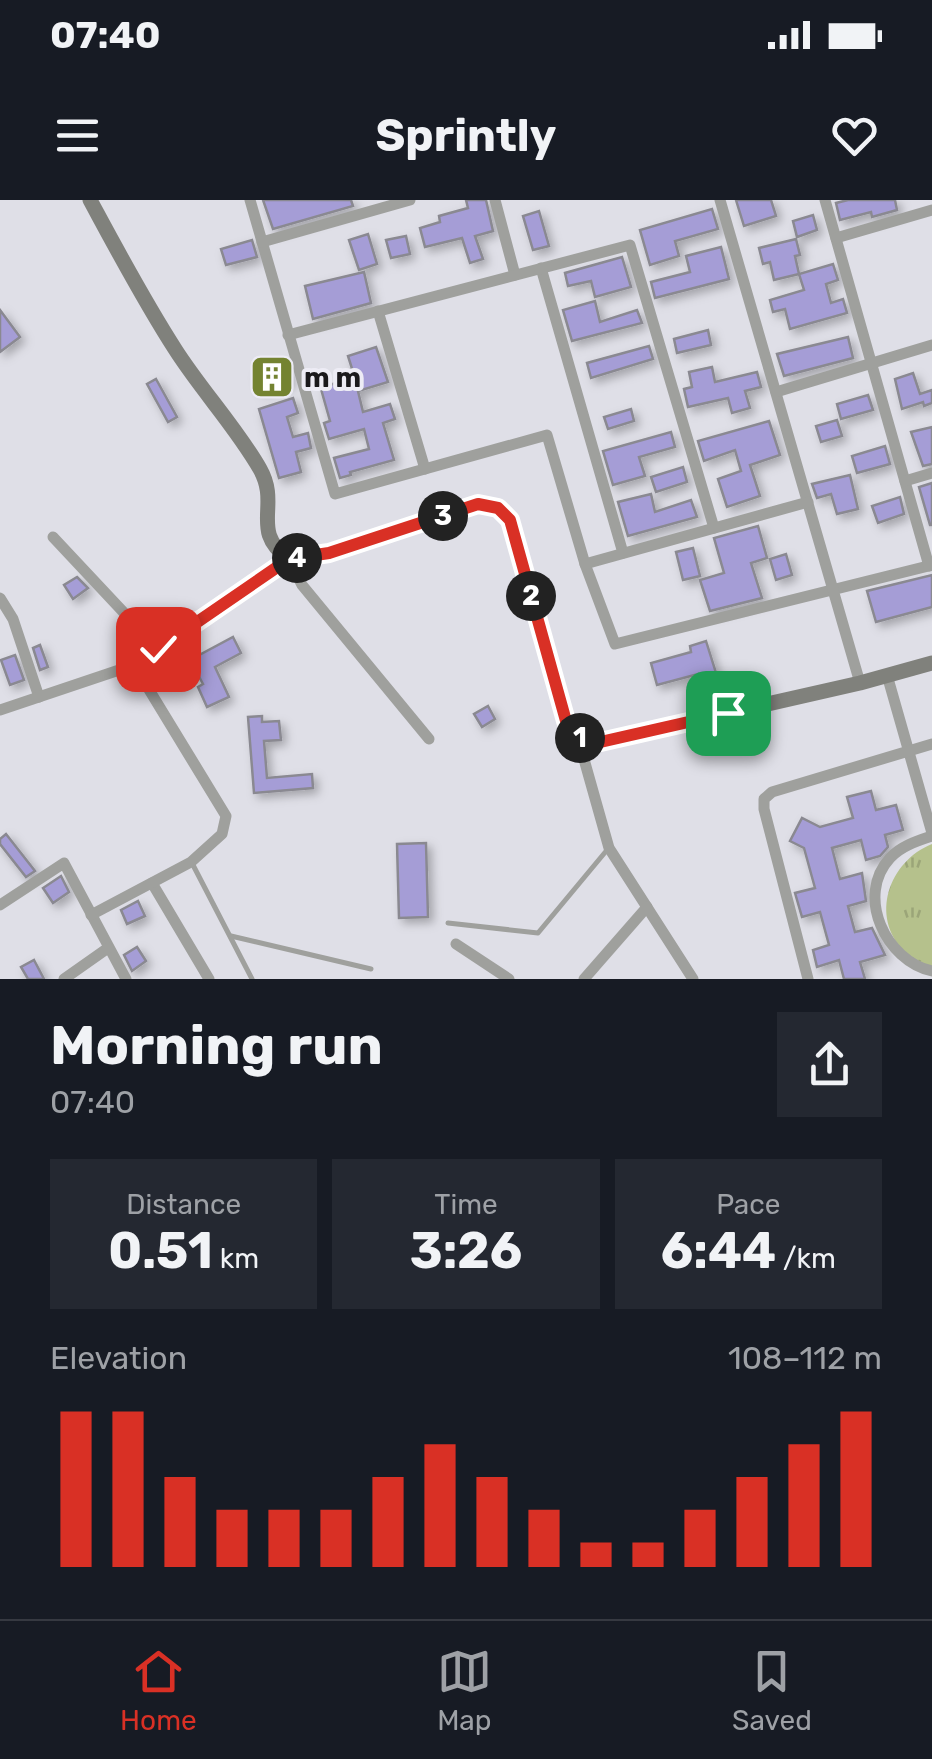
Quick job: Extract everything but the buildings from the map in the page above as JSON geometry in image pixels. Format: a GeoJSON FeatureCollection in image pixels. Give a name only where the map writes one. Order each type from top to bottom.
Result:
{"type":"FeatureCollection","features":[{"type":"Feature","properties":{"kind":"street"},"geometry":{"type":"LineString","coordinates":[[90,200],[176,350],[262,472],[270,498],[266,530],[276,550],[289,559],[302,586],[429,739]]}},
{"type":"Feature","properties":{"kind":"street"},"geometry":{"type":"LineString","coordinates":[[250,200],[335,494],[547,435],[611,640],[617,644],[931,565],[824,200]]}},
{"type":"Feature","properties":{"kind":"street"},"geometry":{"type":"LineString","coordinates":[[262,242],[410,200]]}},
{"type":"Feature","properties":{"kind":"street"},"geometry":{"type":"LineString","coordinates":[[495,200],[515,275]]}},
{"type":"Feature","properties":{"kind":"street"},"geometry":{"type":"LineString","coordinates":[[720,200],[860,683]]}},
{"type":"Feature","properties":{"kind":"street"},"geometry":{"type":"LineString","coordinates":[[836,238],[932,210]]}},
{"type":"Feature","properties":{"kind":"street"},"geometry":{"type":"LineString","coordinates":[[288,334],[630,245],[714,528]]}},
{"type":"Feature","properties":{"kind":"street"},"geometry":{"type":"LineString","coordinates":[[541,268],[623,553]]}},
{"type":"Feature","properties":{"kind":"street"},"geometry":{"type":"LineString","coordinates":[[378,311],[425,468]]}},
{"type":"Feature","properties":{"kind":"street"},"geometry":{"type":"LineString","coordinates":[[776,392],[931,347]]}},
{"type":"Feature","properties":{"kind":"street"},"geometry":{"type":"LineString","coordinates":[[905,481],[932,473]]}},
{"type":"Feature","properties":{"kind":"street"},"geometry":{"type":"LineString","coordinates":[[586,564],[808,502]]}},
{"type":"Feature","properties":{"kind":"street"},"geometry":{"type":"LineString","coordinates":[[0,710],[134,665],[289,559],[329,553],[478,504],[498,508],[510,520],[566,721],[578,738],[609,848],[693,979]]}},
{"type":"Feature","properties":{"kind":"street"},"geometry":{"type":"LineString","coordinates":[[53,537],[158,649]]}},
{"type":"Feature","properties":{"kind":"street"},"geometry":{"type":"LineString","coordinates":[[1,601],[13,619],[39,697]]}},
{"type":"Feature","properties":{"kind":"street"},"geometry":{"type":"LineString","coordinates":[[578,738],[596,743],[932,663]]}},
{"type":"Feature","properties":{"kind":"street"},"geometry":{"type":"LineString","coordinates":[[91,915],[191,862],[222,834],[226,816],[134,665]]}},
{"type":"Feature","properties":{"kind":"street"},"geometry":{"type":"LineString","coordinates":[[887,675],[932,834],[890,858],[879,875],[879,925],[905,960],[932,970]]}},
{"type":"Feature","properties":{"kind":"street"},"geometry":{"type":"LineString","coordinates":[[808,979],[764,798],[772,792],[932,744]]}},
{"type":"Feature","properties":{"kind":"street"},"geometry":{"type":"LineString","coordinates":[[0,905],[64,864],[126,979]]}},
{"type":"Feature","properties":{"kind":"street"},"geometry":{"type":"LineString","coordinates":[[152,882],[209,979]]}},
{"type":"Feature","properties":{"kind":"street"},"geometry":{"type":"LineString","coordinates":[[584,979],[648,908]]}},
{"type":"Feature","properties":{"kind":"street"},"geometry":{"type":"LineString","coordinates":[[456,944],[509,979]]}},
{"type":"Feature","properties":{"kind":"street"},"geometry":{"type":"LineString","coordinates":[[64,979],[108,948]]}},
{"type":"Feature","properties":{"kind":"lane"},"geometry":{"type":"LineString","coordinates":[[448,923],[538,934],[609,848]]}},
{"type":"Feature","properties":{"kind":"lane"},"geometry":{"type":"LineString","coordinates":[[191,862],[252,979]]}},
{"type":"Feature","properties":{"kind":"lane"},"geometry":{"type":"LineString","coordinates":[[231,936],[371,969]]}},
{"type":"Feature","properties":{"kind":"green space"},"geometry":{"type":"Polygon","coordinates":[[[932,844],[932,969],[908,955],[894,938],[886,907],[895,876],[917,852],[932,844]]]}},
{"type":"Feature","properties":{"kind":"place","name":"m m"},"geometry":{"type":"Point","coordinates":[272,377]}},
{"type":"Feature","properties":{"kind":"route"},"geometry":{"type":"LineString","coordinates":[[158,649],[289,559],[329,553],[478,504],[498,508],[510,520],[566,721],[578,738],[596,743],[728,713]]}}]}
